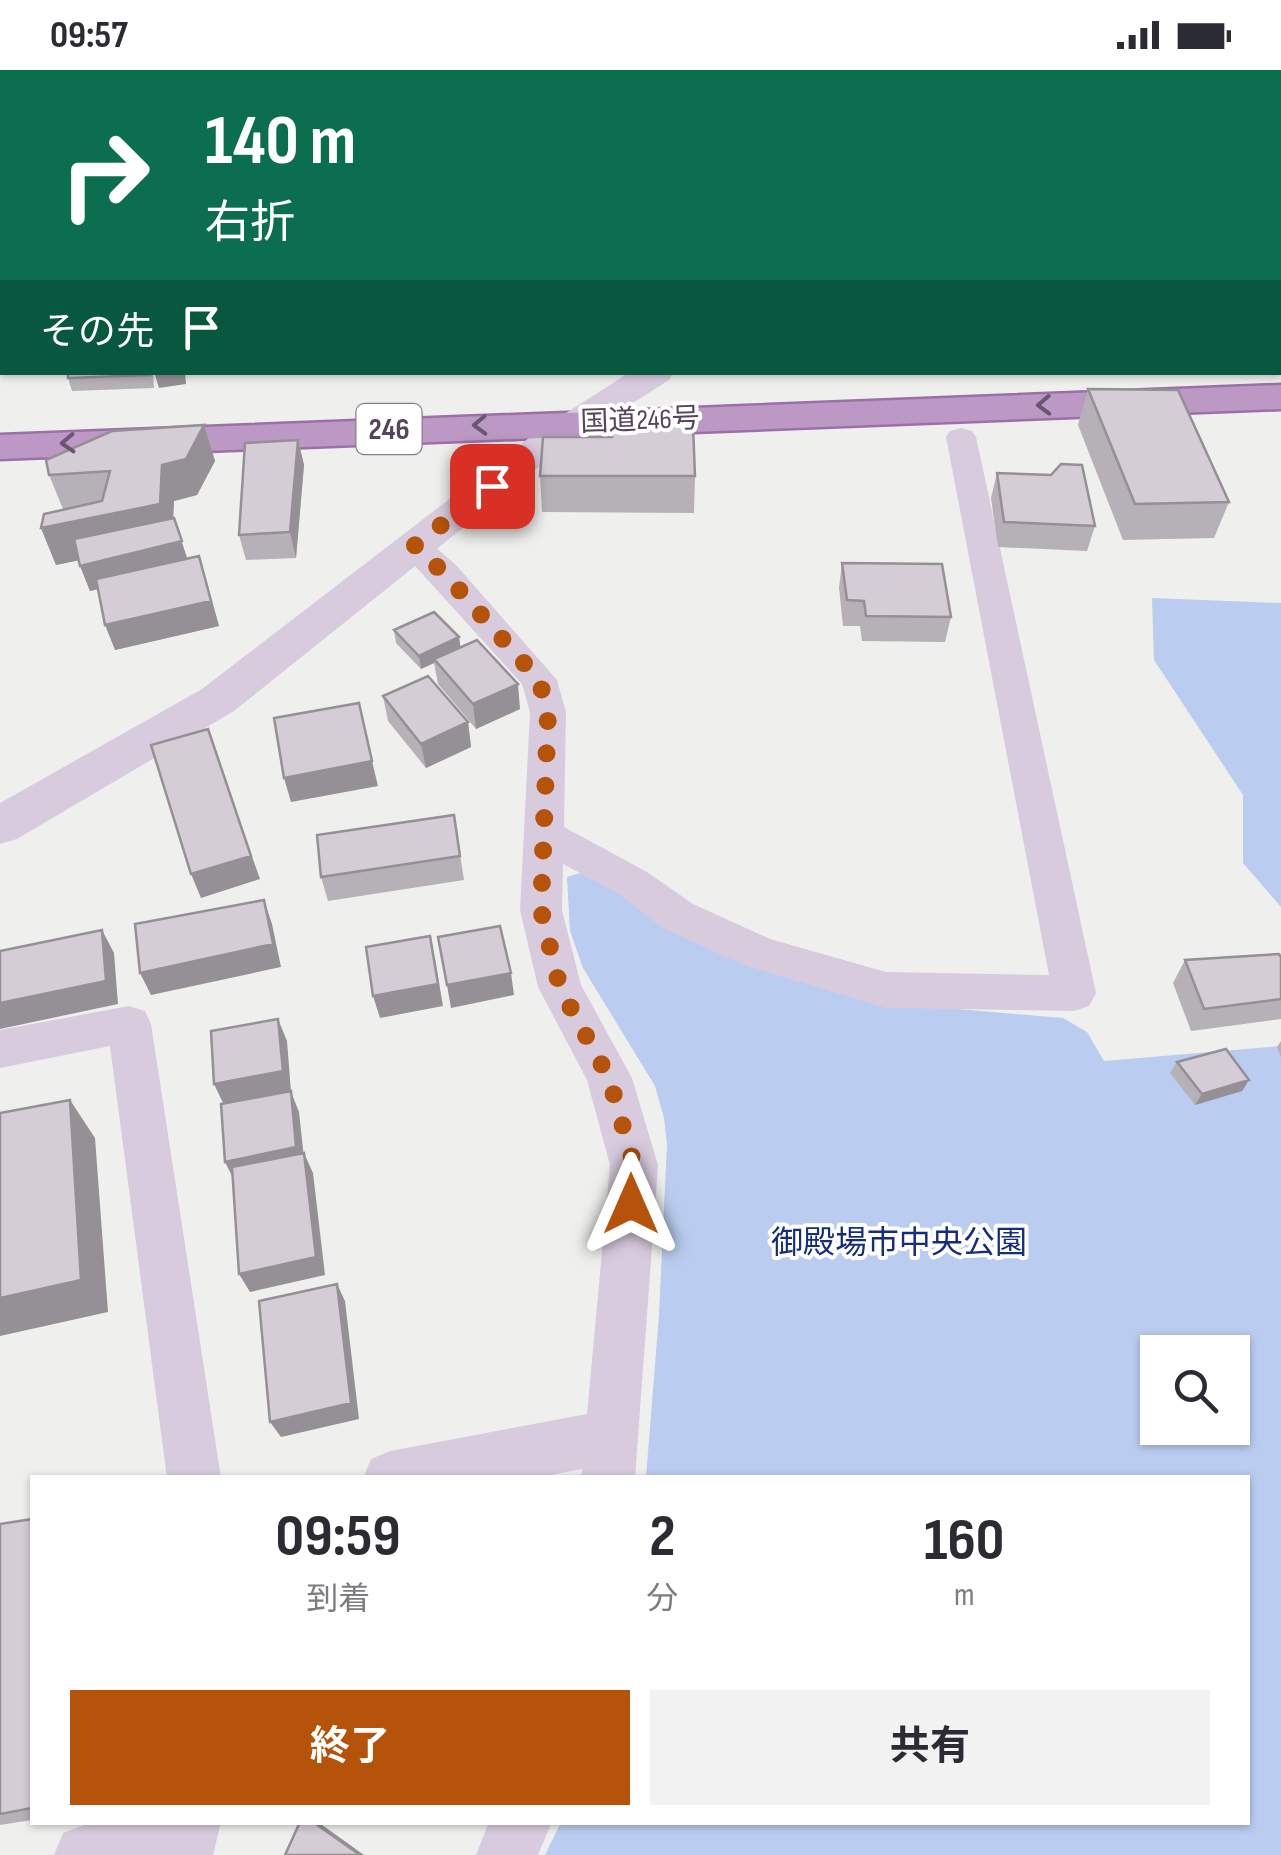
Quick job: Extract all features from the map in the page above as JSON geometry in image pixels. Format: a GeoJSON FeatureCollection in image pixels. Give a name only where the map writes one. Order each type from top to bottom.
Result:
{"type":"FeatureCollection","features":[{"type":"Feature","properties":{"kind":"highway","name":"国道246号"},"geometry":{"type":"LineString","coordinates":[[0,418],[640,382],[958,375]]}},
{"type":"Feature","properties":{"kind":"highway","name":"国道246号"},"geometry":{"type":"LineString","coordinates":[[0,446],[1281,397]]}},
{"type":"Feature","properties":{"kind":"street"},"geometry":{"type":"LineString","coordinates":[[0,826],[218,700],[577,421],[640,382]]}},
{"type":"Feature","properties":{"kind":"street"},"geometry":{"type":"LineString","coordinates":[[542,834],[633,884],[678,916],[759,954],[886,990],[1074,994],[961,437]]}},
{"type":"Feature","properties":{"kind":"street"},"geometry":{"type":"LineString","coordinates":[[414,546],[444,573],[539,680],[548,712],[541,910],[560,988],[609,1078],[634,1165],[611,1457],[422,1475]]}},
{"type":"Feature","properties":{"kind":"street"},"geometry":{"type":"LineString","coordinates":[[0,1049],[129,1024],[194,1475]]}},
{"type":"Feature","properties":{"kind":"street"},"geometry":{"type":"LineString","coordinates":[[85,1855],[189,1837],[190,1825]]}},
{"type":"Feature","properties":{"kind":"street"},"geometry":{"type":"LineString","coordinates":[[507,1855],[520,1825]]}},
{"type":"Feature","properties":{"kind":"green space"},"geometry":{"type":"Polygon","coordinates":[[[1152,598],[1281,603],[1281,907],[1243,863],[1243,795],[1154,660],[1152,598]]]}},
{"type":"Feature","properties":{"kind":"green space","name":"御殿場市中央公園"},"geometry":{"type":"Polygon","coordinates":[[[584,872],[899,1004],[1063,1018],[1087,1032],[1104,1061],[1281,1046],[1281,1855],[545,1855],[560,1825],[1250,1825],[1250,1475],[646,1475],[659,1315],[667,1144],[664,1118],[655,1086],[583,968],[570,931],[567,877],[584,872]]]}},
{"type":"Feature","properties":{"kind":"building"},"geometry":{"type":"Polygon","coordinates":[[[68,375],[150,375],[68,378],[68,375]]]}},
{"type":"Feature","properties":{"kind":"building"},"geometry":{"type":"Polygon","coordinates":[[[1088,389],[1178,390],[1229,502],[1135,504],[1088,389]]]}},
{"type":"Feature","properties":{"kind":"building"},"geometry":{"type":"Polygon","coordinates":[[[204,425],[186,459],[162,465],[160,504],[41,528],[44,514],[102,501],[110,471],[49,475],[46,460],[112,431],[204,425]]]}},
{"type":"Feature","properties":{"kind":"building"},"geometry":{"type":"Polygon","coordinates":[[[613,425],[693,425],[695,476],[540,476],[543,437],[612,437],[613,425]]]}},
{"type":"Feature","properties":{"kind":"building"},"geometry":{"type":"Polygon","coordinates":[[[298,440],[290,532],[239,535],[245,443],[298,440]]]}},
{"type":"Feature","properties":{"kind":"building"},"geometry":{"type":"Polygon","coordinates":[[[1061,464],[1082,465],[1095,526],[1004,522],[997,473],[1051,475],[1061,464]]]}},
{"type":"Feature","properties":{"kind":"building"},"geometry":{"type":"Polygon","coordinates":[[[174,518],[182,541],[80,566],[74,539],[174,518]]]}},
{"type":"Feature","properties":{"kind":"building"},"geometry":{"type":"Polygon","coordinates":[[[199,556],[211,601],[105,625],[96,579],[199,556]]]}},
{"type":"Feature","properties":{"kind":"building"},"geometry":{"type":"Polygon","coordinates":[[[842,563],[942,564],[951,617],[866,616],[864,601],[847,600],[842,563]]]}},
{"type":"Feature","properties":{"kind":"building"},"geometry":{"type":"Polygon","coordinates":[[[434,612],[459,637],[419,656],[394,630],[434,612]]]}},
{"type":"Feature","properties":{"kind":"building"},"geometry":{"type":"Polygon","coordinates":[[[477,640],[518,684],[473,704],[434,659],[477,640]]]}},
{"type":"Feature","properties":{"kind":"building"},"geometry":{"type":"Polygon","coordinates":[[[428,676],[468,722],[421,744],[383,696],[428,676]]]}},
{"type":"Feature","properties":{"kind":"building"},"geometry":{"type":"Polygon","coordinates":[[[359,703],[372,761],[284,778],[274,718],[359,703]]]}},
{"type":"Feature","properties":{"kind":"building"},"geometry":{"type":"Polygon","coordinates":[[[208,729],[251,856],[191,874],[151,745],[208,729]]]}},
{"type":"Feature","properties":{"kind":"building"},"geometry":{"type":"Polygon","coordinates":[[[454,815],[460,856],[321,877],[317,835],[454,815]]]}},
{"type":"Feature","properties":{"kind":"building"},"geometry":{"type":"Polygon","coordinates":[[[264,900],[273,944],[140,973],[135,924],[264,900]]]}},
{"type":"Feature","properties":{"kind":"building"},"geometry":{"type":"Polygon","coordinates":[[[500,926],[511,973],[447,985],[438,937],[500,926]]]}},
{"type":"Feature","properties":{"kind":"building"},"geometry":{"type":"Polygon","coordinates":[[[102,930],[106,981],[0,1003],[0,951],[102,930]]]}},
{"type":"Feature","properties":{"kind":"building"},"geometry":{"type":"Polygon","coordinates":[[[430,936],[438,984],[373,996],[366,947],[430,936]]]}},
{"type":"Feature","properties":{"kind":"building"},"geometry":{"type":"Polygon","coordinates":[[[1279,954],[1281,999],[1204,1009],[1185,960],[1279,954]]]}},
{"type":"Feature","properties":{"kind":"building"},"geometry":{"type":"Polygon","coordinates":[[[278,1019],[283,1071],[214,1084],[211,1031],[278,1019]]]}},
{"type":"Feature","properties":{"kind":"building"},"geometry":{"type":"Polygon","coordinates":[[[1226,1049],[1249,1080],[1202,1094],[1177,1062],[1226,1049]]]}},
{"type":"Feature","properties":{"kind":"building"},"geometry":{"type":"Polygon","coordinates":[[[291,1091],[296,1147],[225,1162],[221,1104],[291,1091]]]}},
{"type":"Feature","properties":{"kind":"building"},"geometry":{"type":"Polygon","coordinates":[[[70,1100],[81,1280],[0,1298],[0,1113],[70,1100]]]}},
{"type":"Feature","properties":{"kind":"building"},"geometry":{"type":"Polygon","coordinates":[[[304,1153],[316,1257],[239,1274],[232,1167],[304,1153]]]}},
{"type":"Feature","properties":{"kind":"building"},"geometry":{"type":"Polygon","coordinates":[[[337,1284],[351,1403],[270,1422],[259,1301],[337,1284]]]}},
{"type":"Feature","properties":{"kind":"building"},"geometry":{"type":"Polygon","coordinates":[[[30,1519],[30,1808],[0,1814],[0,1524],[30,1519]]]}},
{"type":"Feature","properties":{"kind":"building"},"geometry":{"type":"Polygon","coordinates":[[[299,1825],[317,1825],[360,1855],[285,1855],[299,1825]]]}},
{"type":"Feature","properties":{"kind":"route"},"geometry":{"type":"LineString","coordinates":[[492,486],[414,546],[444,573],[539,680],[548,712],[541,910],[560,988],[609,1078],[634,1165],[631,1204]]}}]}
